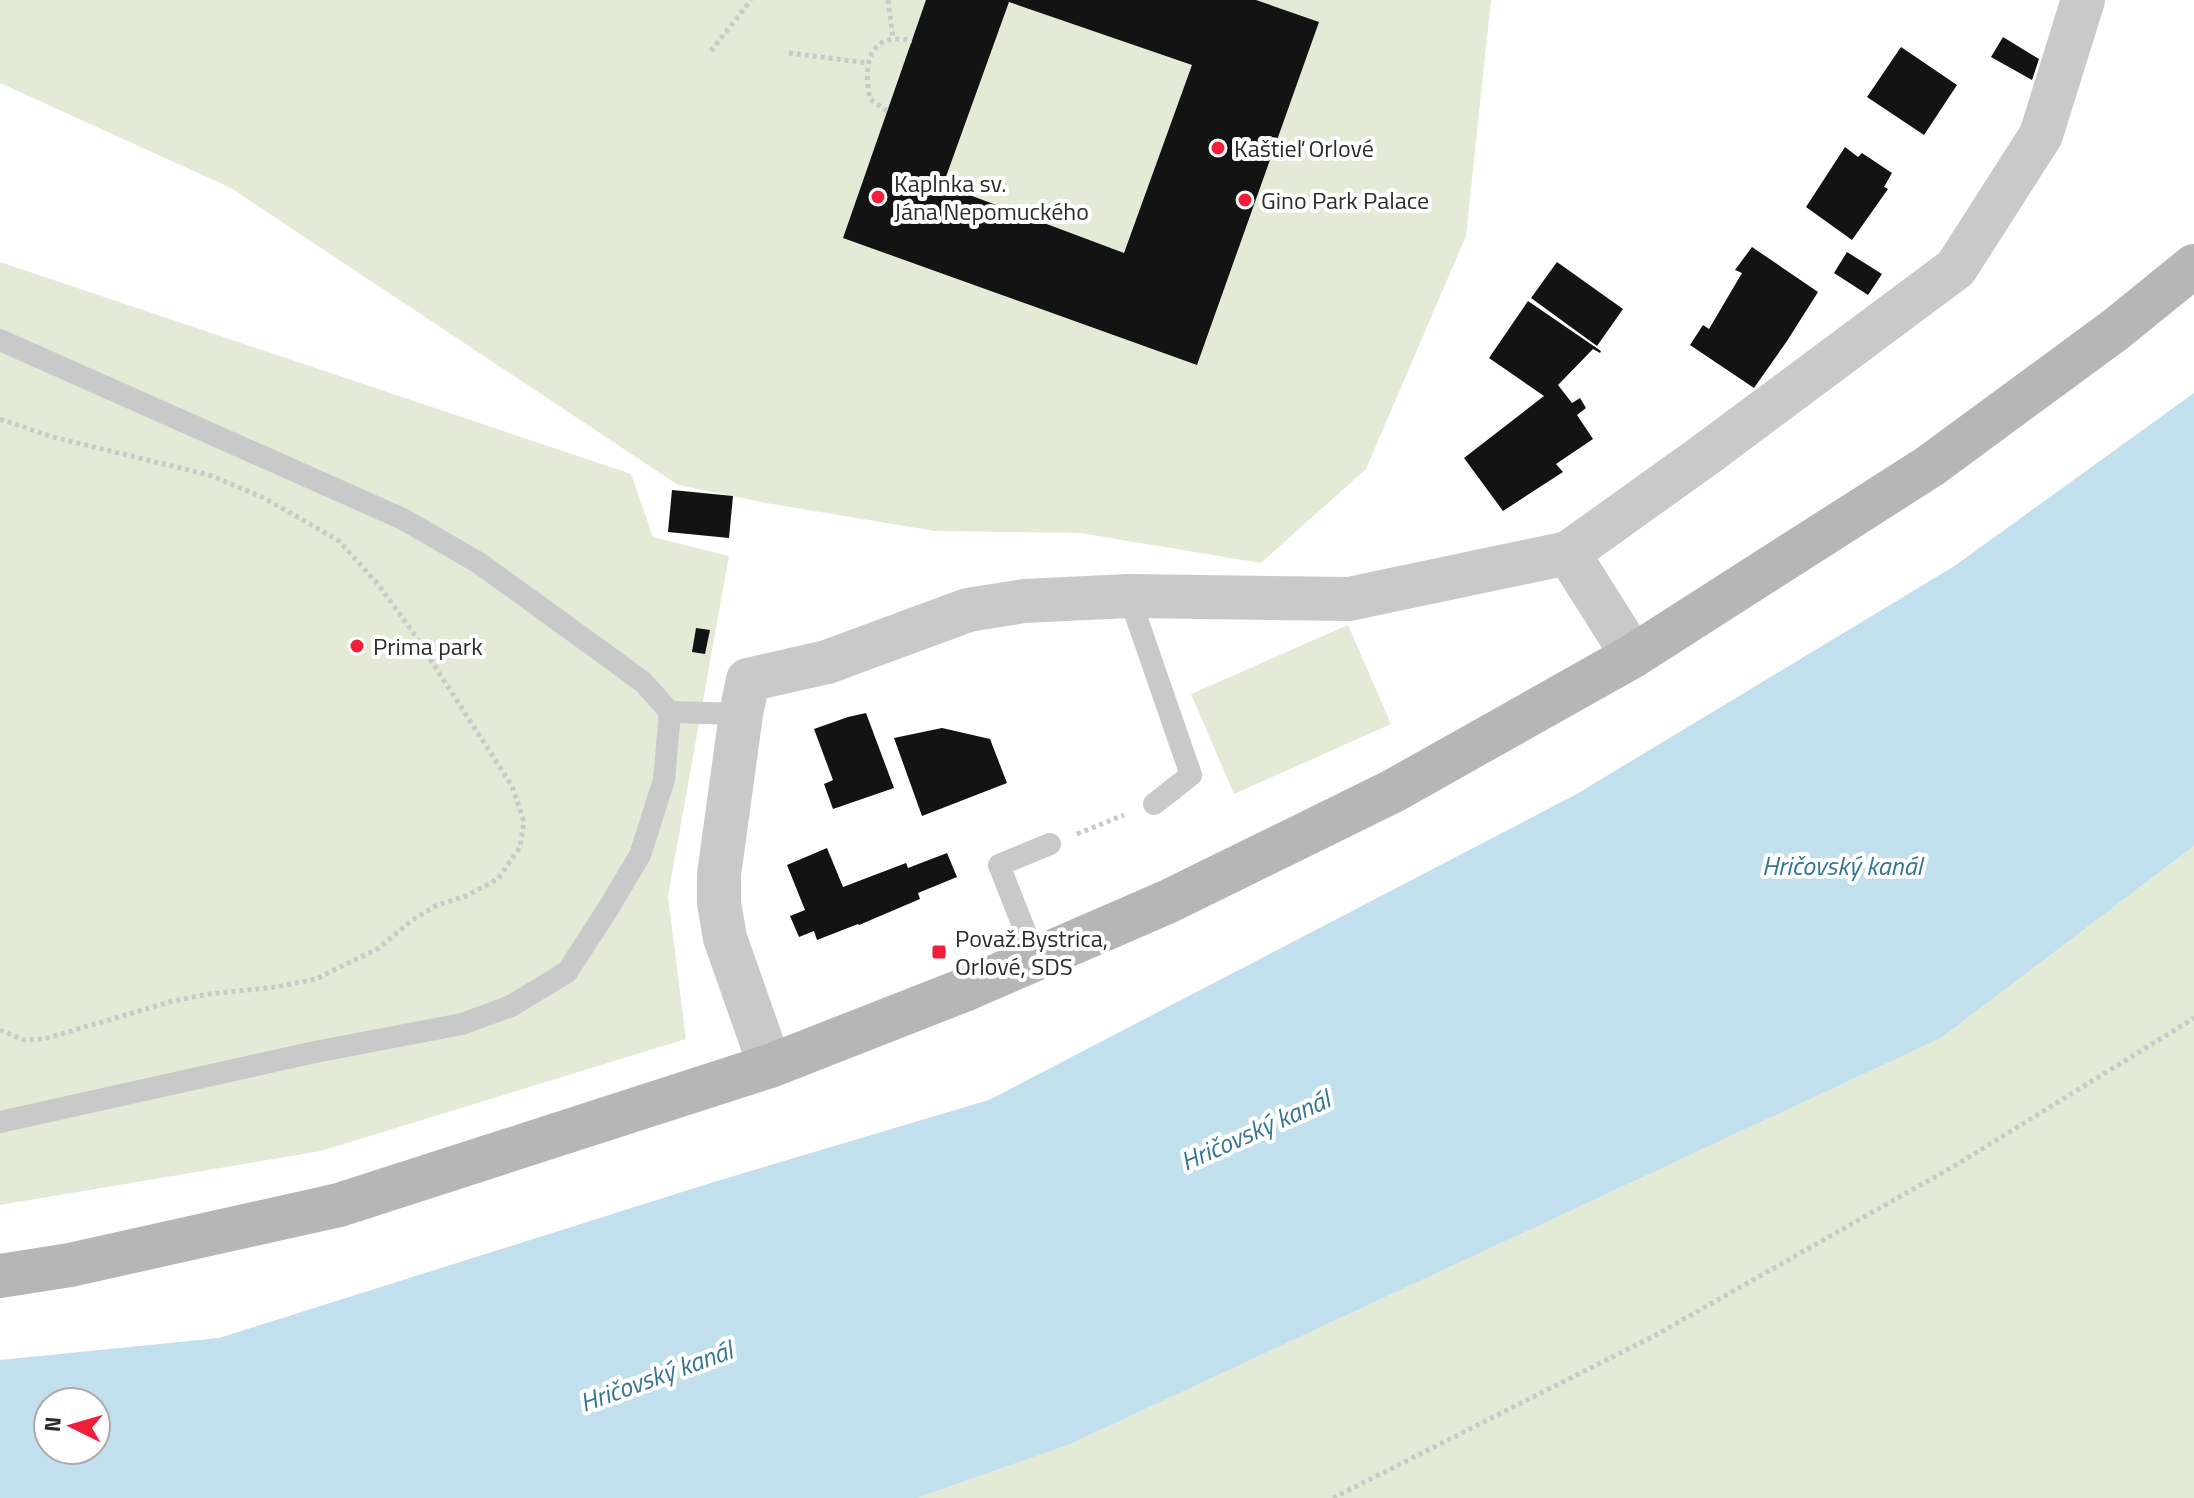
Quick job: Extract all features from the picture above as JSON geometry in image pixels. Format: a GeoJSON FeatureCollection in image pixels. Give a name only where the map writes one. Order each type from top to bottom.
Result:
{"type":"FeatureCollection","features":[{"type":"Feature","properties":{"kind":"main road"},"geometry":{"type":"LineString","coordinates":[[0,1276],[85,1262],[339,1205],[770,1066],[1036,959],[1167,902],[1393,791],[1633,656],[1930,466],[2115,330],[2194,266]]}},
{"type":"Feature","properties":{"kind":"street"},"geometry":{"type":"LineString","coordinates":[[770,1066],[725,938],[719,903],[719,875],[748,680],[827,662],[968,610],[1024,601],[1129,596],[1349,599],[1568,553],[1956,268],[2041,135],[2083,0]]}},
{"type":"Feature","properties":{"kind":"street"},"geometry":{"type":"LineString","coordinates":[[1568,553],[1633,656]]}},
{"type":"Feature","properties":{"kind":"lane"},"geometry":{"type":"LineString","coordinates":[[0,340],[403,519],[479,563],[643,682],[670,712],[741,714]]}},
{"type":"Feature","properties":{"kind":"lane"},"geometry":{"type":"LineString","coordinates":[[1129,596],[1191,775],[1154,804]]}},
{"type":"Feature","properties":{"kind":"lane"},"geometry":{"type":"LineString","coordinates":[[0,1122],[315,1052],[462,1024],[511,1006],[567,972],[640,855],[664,780],[670,712]]}},
{"type":"Feature","properties":{"kind":"lane"},"geometry":{"type":"LineString","coordinates":[[1036,959],[999,865],[1050,844]]}},
{"type":"Feature","properties":{"kind":"path"},"geometry":{"type":"LineString","coordinates":[[711,51],[751,0]]}},
{"type":"Feature","properties":{"kind":"path"},"geometry":{"type":"LineString","coordinates":[[888,0],[893,38]]}},
{"type":"Feature","properties":{"kind":"path"},"geometry":{"type":"LineString","coordinates":[[887,111],[870,99],[866,81],[868,63],[874,48],[887,39],[912,41]]}},
{"type":"Feature","properties":{"kind":"path"},"geometry":{"type":"LineString","coordinates":[[789,53],[868,63]]}},
{"type":"Feature","properties":{"kind":"path"},"geometry":{"type":"LineString","coordinates":[[0,419],[53,437],[209,475],[262,497],[338,540],[378,584],[414,634],[512,786],[524,822],[520,847],[498,879],[466,896],[435,906],[379,948],[316,979],[173,1001],[44,1039],[24,1040],[0,1030]]}},
{"type":"Feature","properties":{"kind":"path"},"geometry":{"type":"LineString","coordinates":[[1050,844],[1154,804]]}},
{"type":"Feature","properties":{"kind":"path"},"geometry":{"type":"LineString","coordinates":[[1333,1498],[1654,1336],[1961,1162],[2194,1018]]}},
{"type":"Feature","properties":{"kind":"green space"},"geometry":{"type":"Polygon","coordinates":[[[0,0],[1491,0],[1466,236],[1366,469],[1261,563],[1080,533],[935,531],[678,485],[231,188],[0,83],[0,0]]]}},
{"type":"Feature","properties":{"kind":"green space","name":"Prima park"},"geometry":{"type":"Polygon","coordinates":[[[0,262],[631,474],[653,537],[729,556],[668,896],[686,1039],[321,1151],[0,1205],[0,262]]]}},
{"type":"Feature","properties":{"kind":"green space"},"geometry":{"type":"Polygon","coordinates":[[[1348,625],[1391,724],[1234,794],[1191,694],[1348,625]]]}},
{"type":"Feature","properties":{"kind":"green space"},"geometry":{"type":"Polygon","coordinates":[[[2194,846],[2194,1498],[917,1498],[1068,1445],[1941,1038],[2194,846]]]}},
{"type":"Feature","properties":{"kind":"water","name":"Hričovský kanál"},"geometry":{"type":"Polygon","coordinates":[[[2194,393],[2194,846],[1941,1038],[1068,1445],[917,1498],[0,1498],[0,1360],[219,1338],[717,1181],[989,1100],[1575,795],[1953,567],[2194,393]]]}},
{"type":"Feature","properties":{"kind":"building","name":"Kaštieľ Orlové"},"geometry":{"type":"Polygon","coordinates":[[[926,0],[1256,0],[1319,22],[1197,365],[843,238],[926,0]],[[1009,2],[943,185],[1124,253],[1192,65],[1009,2]]]}},
{"type":"Feature","properties":{"kind":"building"},"geometry":{"type":"Polygon","coordinates":[[[2003,37],[2039,59],[2032,80],[1991,57],[2003,37]]]}},
{"type":"Feature","properties":{"kind":"building"},"geometry":{"type":"Polygon","coordinates":[[[1901,47],[1957,85],[1924,135],[1867,97],[1901,47]]]}},
{"type":"Feature","properties":{"kind":"building"},"geometry":{"type":"Polygon","coordinates":[[[1845,147],[1858,157],[1862,153],[1892,173],[1884,187],[1888,189],[1852,240],[1806,207],[1845,147]]]}},
{"type":"Feature","properties":{"kind":"building"},"geometry":{"type":"Polygon","coordinates":[[[1752,247],[1818,292],[1754,388],[1690,345],[1703,325],[1709,329],[1742,273],[1735,270],[1752,247]]]}},
{"type":"Feature","properties":{"kind":"building"},"geometry":{"type":"Polygon","coordinates":[[[1847,252],[1882,274],[1868,295],[1834,273],[1847,252]]]}},
{"type":"Feature","properties":{"kind":"building"},"geometry":{"type":"Polygon","coordinates":[[[1557,262],[1623,309],[1597,346],[1531,298],[1557,262]]]}},
{"type":"Feature","properties":{"kind":"building"},"geometry":{"type":"Polygon","coordinates":[[[1528,301],[1601,351],[1593,349],[1558,385],[1572,403],[1580,398],[1586,408],[1577,415],[1593,439],[1556,464],[1563,472],[1503,511],[1464,458],[1544,396],[1489,358],[1528,301]]]}},
{"type":"Feature","properties":{"kind":"building"},"geometry":{"type":"Polygon","coordinates":[[[672,490],[733,496],[729,538],[668,532],[672,490]]]}},
{"type":"Feature","properties":{"kind":"building"},"geometry":{"type":"Polygon","coordinates":[[[696,628],[710,630],[705,654],[692,652],[696,628]]]}},
{"type":"Feature","properties":{"kind":"building"},"geometry":{"type":"Polygon","coordinates":[[[866,713],[894,788],[833,809],[824,784],[833,780],[814,729],[866,713]]]}},
{"type":"Feature","properties":{"kind":"building"},"geometry":{"type":"Polygon","coordinates":[[[942,728],[990,739],[1007,783],[922,816],[894,738],[942,728]]]}},
{"type":"Feature","properties":{"kind":"building"},"geometry":{"type":"Polygon","coordinates":[[[827,848],[843,887],[906,863],[908,868],[947,853],[957,877],[918,893],[920,899],[859,925],[817,940],[814,931],[799,937],[790,916],[805,910],[787,865],[827,848]]]}},
{"type":"Feature","properties":{"kind":"place","name":"Kaštieľ Orlové"},"geometry":{"type":"Point","coordinates":[1218,148]}},
{"type":"Feature","properties":{"kind":"place","name":"Kaplnka sv. Jána Nepomuckého"},"geometry":{"type":"Point","coordinates":[878,197]}},
{"type":"Feature","properties":{"kind":"place","name":"Gino Park Palace"},"geometry":{"type":"Point","coordinates":[1245,200]}},
{"type":"Feature","properties":{"kind":"place","name":"Prima park"},"geometry":{"type":"Point","coordinates":[357,646]}},
{"type":"Feature","properties":{"kind":"place","name":"Považ.Bystrica, Orlové, SDS"},"geometry":{"type":"Point","coordinates":[939,952]}}]}
